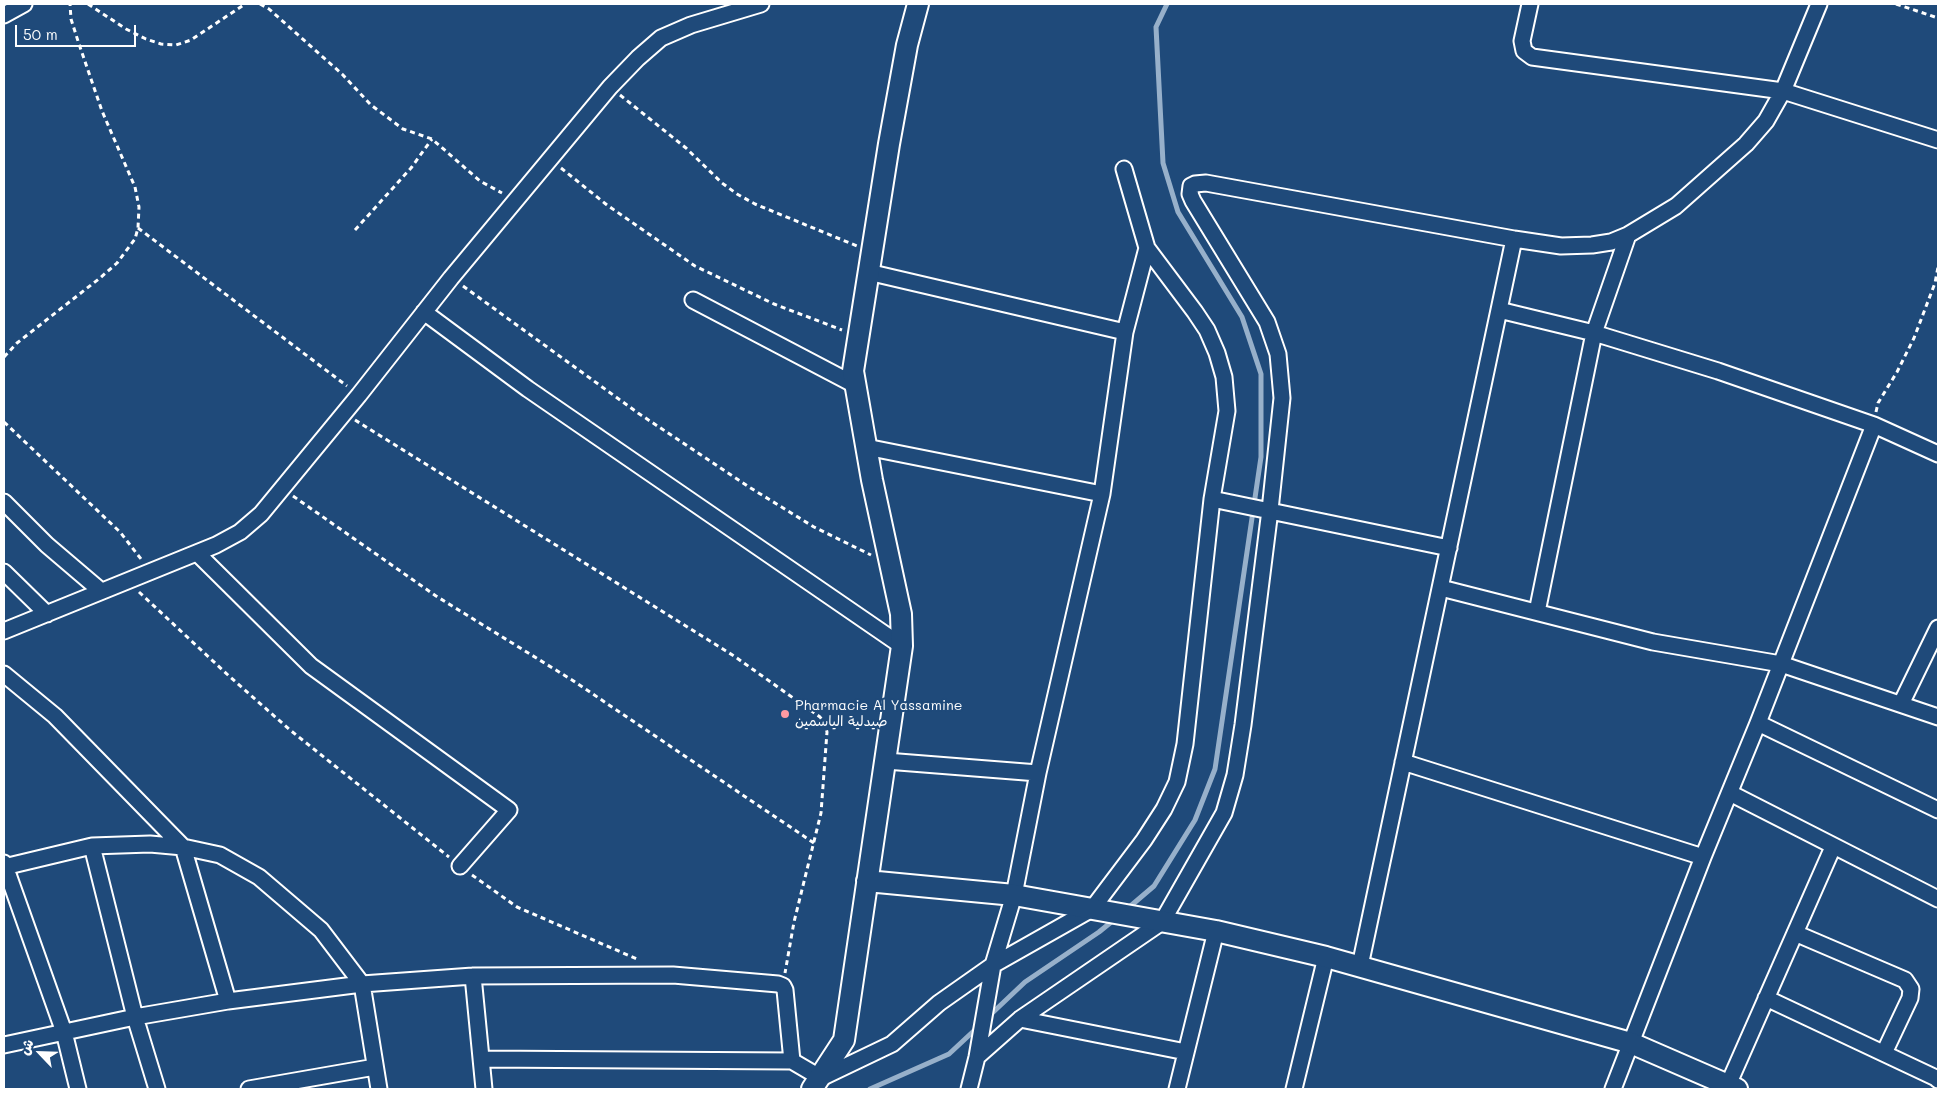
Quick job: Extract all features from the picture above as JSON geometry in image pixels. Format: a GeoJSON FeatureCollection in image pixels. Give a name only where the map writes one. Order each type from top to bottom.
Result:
{"type":"FeatureCollection","features":[{"type":"Feature","properties":{"kind":"street"},"geometry":{"type":"LineString","coordinates":[[4,15],[24,4]]}},
{"type":"Feature","properties":{"kind":"street"},"geometry":{"type":"LineString","coordinates":[[4,631],[216,546],[240,532],[261,514],[283,488],[451,278],[610,87],[638,58],[661,38],[691,25],[761,4]]}},
{"type":"Feature","properties":{"kind":"street"},"geometry":{"type":"LineString","coordinates":[[817,1084],[844,1040],[902,646],[901,614],[872,480],[853,371],[871,252],[907,45],[918,4]]}},
{"type":"Feature","properties":{"kind":"street"},"geometry":{"type":"LineString","coordinates":[[1530,4],[1522,41],[1524,52],[1532,57],[1783,91],[1938,140]]}},
{"type":"Feature","properties":{"kind":"street"},"geometry":{"type":"LineString","coordinates":[[977,1057],[1020,1019],[1154,920],[1224,813],[1235,775],[1243,725],[1266,509],[1282,398],[1278,354],[1267,322],[1193,201],[1190,194],[1191,186],[1206,183],[1562,246],[1611,242],[1628,236],[1676,206],[1732,157],[1766,121],[1783,91],[1818,4]]}},
{"type":"Feature","properties":{"kind":"street"},"geometry":{"type":"LineString","coordinates":[[817,1084],[892,1044],[939,1002],[993,965],[1099,910],[1164,809],[1177,782],[1186,744],[1212,499],[1227,411],[1224,377],[1217,353],[1207,330],[1147,248],[1124,169]]}},
{"type":"Feature","properties":{"kind":"street"},"geometry":{"type":"LineString","coordinates":[[1537,612],[1594,333],[1628,236]]}},
{"type":"Feature","properties":{"kind":"street"},"geometry":{"type":"LineString","coordinates":[[1360,966],[1514,239]]}},
{"type":"Feature","properties":{"kind":"street"},"geometry":{"type":"LineString","coordinates":[[969,1089],[977,1057],[993,965],[1014,895],[1038,773],[1102,494],[1125,332],[1147,248]]}},
{"type":"Feature","properties":{"kind":"street"},"geometry":{"type":"LineString","coordinates":[[868,272],[1125,332]]}},
{"type":"Feature","properties":{"kind":"street"},"geometry":{"type":"LineString","coordinates":[[694,300],[855,385]]}},
{"type":"Feature","properties":{"kind":"street"},"geometry":{"type":"LineString","coordinates":[[1499,310],[1594,333],[1709,368],[1874,424],[1938,454]]}},
{"type":"Feature","properties":{"kind":"street"},"geometry":{"type":"LineString","coordinates":[[424,312],[528,390],[902,646]]}},
{"type":"Feature","properties":{"kind":"street"},"geometry":{"type":"LineString","coordinates":[[1613,1089],[1874,424]]}},
{"type":"Feature","properties":{"kind":"street"},"geometry":{"type":"LineString","coordinates":[[866,447],[1102,494]]}},
{"type":"Feature","properties":{"kind":"street"},"geometry":{"type":"LineString","coordinates":[[1212,499],[1449,548]]}},
{"type":"Feature","properties":{"kind":"street"},"geometry":{"type":"LineString","coordinates":[[4,502],[47,545],[101,591]]}},
{"type":"Feature","properties":{"kind":"street"},"geometry":{"type":"LineString","coordinates":[[197,553],[311,666],[509,810],[460,866]]}},
{"type":"Feature","properties":{"kind":"street"},"geometry":{"type":"LineString","coordinates":[[4,572],[47,614]]}},
{"type":"Feature","properties":{"kind":"street"},"geometry":{"type":"LineString","coordinates":[[1441,588],[1653,642],[1781,664],[1938,717]]}},
{"type":"Feature","properties":{"kind":"street"},"geometry":{"type":"LineString","coordinates":[[1901,704],[1938,628]]}},
{"type":"Feature","properties":{"kind":"street"},"geometry":{"type":"LineString","coordinates":[[7,680],[55,716],[183,847],[228,1001]]}},
{"type":"Feature","properties":{"kind":"street"},"geometry":{"type":"LineString","coordinates":[[1758,723],[1938,810]]}},
{"type":"Feature","properties":{"kind":"street"},"geometry":{"type":"LineString","coordinates":[[886,761],[1038,773]]}},
{"type":"Feature","properties":{"kind":"street"},"geometry":{"type":"LineString","coordinates":[[1403,762],[1703,857]]}},
{"type":"Feature","properties":{"kind":"street"},"geometry":{"type":"LineString","coordinates":[[1730,793],[1938,899]]}},
{"type":"Feature","properties":{"kind":"street"},"geometry":{"type":"LineString","coordinates":[[78,1089],[64,1032],[4,866],[92,846],[150,844],[183,847],[220,855],[259,877],[321,930],[362,984],[379,1089]]}},
{"type":"Feature","properties":{"kind":"street"},"geometry":{"type":"LineString","coordinates":[[92,846],[135,1017],[157,1089]]}},
{"type":"Feature","properties":{"kind":"street"},"geometry":{"type":"LineString","coordinates":[[867,880],[1014,895],[1216,931],[1326,957],[1630,1043],[1732,1087],[1766,998],[1833,847]]}},
{"type":"Feature","properties":{"kind":"street"},"geometry":{"type":"LineString","coordinates":[[1177,1089],[1216,931]]}},
{"type":"Feature","properties":{"kind":"street"},"geometry":{"type":"LineString","coordinates":[[1795,934],[1905,980],[1911,989],[1910,998],[1884,1053]]}},
{"type":"Feature","properties":{"kind":"street"},"geometry":{"type":"LineString","coordinates":[[1294,1089],[1326,957]]}},
{"type":"Feature","properties":{"kind":"street"},"geometry":{"type":"LineString","coordinates":[[4,1045],[135,1017],[228,1001],[362,984],[473,976],[674,975],[783,986],[785,990],[792,1060],[817,1084]]}},
{"type":"Feature","properties":{"kind":"street"},"geometry":{"type":"LineString","coordinates":[[473,976],[484,1089]]}},
{"type":"Feature","properties":{"kind":"street"},"geometry":{"type":"LineString","coordinates":[[1766,998],[1938,1080]]}},
{"type":"Feature","properties":{"kind":"street"},"geometry":{"type":"LineString","coordinates":[[1020,1019],[1186,1052]]}},
{"type":"Feature","properties":{"kind":"street"},"geometry":{"type":"LineString","coordinates":[[481,1059],[792,1060]]}},
{"type":"Feature","properties":{"kind":"street"},"geometry":{"type":"LineString","coordinates":[[249,1089],[376,1067]]}},
{"type":"Feature","properties":{"kind":"path"},"geometry":{"type":"LineString","coordinates":[[4,358],[17,343],[117,263],[136,239],[139,207],[135,188],[102,111],[71,18],[70,4]]}},
{"type":"Feature","properties":{"kind":"path"},"geometry":{"type":"LineString","coordinates":[[88,4],[126,29],[146,39],[161,44],[176,45],[191,40],[245,4]]}},
{"type":"Feature","properties":{"kind":"path"},"geometry":{"type":"LineString","coordinates":[[260,4],[269,9],[342,74],[371,105],[403,129],[432,139],[480,182],[516,200]]}},
{"type":"Feature","properties":{"kind":"path"},"geometry":{"type":"LineString","coordinates":[[1896,4],[1938,18]]}},
{"type":"Feature","properties":{"kind":"path"},"geometry":{"type":"LineString","coordinates":[[610,87],[686,148],[722,183],[737,194],[755,204],[871,252]]}},
{"type":"Feature","properties":{"kind":"path"},"geometry":{"type":"LineString","coordinates":[[355,230],[411,168],[432,139]]}},
{"type":"Feature","properties":{"kind":"path"},"geometry":{"type":"LineString","coordinates":[[550,159],[607,205],[695,266],[774,304],[859,336]]}},
{"type":"Feature","properties":{"kind":"path"},"geometry":{"type":"LineString","coordinates":[[138,228],[359,395]]}},
{"type":"Feature","properties":{"kind":"path"},"geometry":{"type":"LineString","coordinates":[[1874,424],[1878,403],[1897,372],[1914,338],[1938,267]]}},
{"type":"Feature","properties":{"kind":"path"},"geometry":{"type":"LineString","coordinates":[[451,278],[638,413],[749,487],[814,526],[891,566]]}},
{"type":"Feature","properties":{"kind":"path"},"geometry":{"type":"LineString","coordinates":[[344,413],[734,656],[820,717],[825,724],[827,732],[821,814],[794,922],[783,986]]}},
{"type":"Feature","properties":{"kind":"path"},"geometry":{"type":"LineString","coordinates":[[4,422],[120,532],[151,572]]}},
{"type":"Feature","properties":{"kind":"path"},"geometry":{"type":"LineString","coordinates":[[283,488],[436,596],[572,680],[814,843]]}},
{"type":"Feature","properties":{"kind":"path"},"geometry":{"type":"LineString","coordinates":[[128,581],[229,676],[290,730],[460,866],[517,907],[638,960]]}},
{"type":"Feature","properties":{"kind":"waterway"},"geometry":{"type":"LineString","coordinates":[[1127,909],[1154,886],[1195,820],[1215,769],[1261,457],[1261,374],[1242,317],[1178,212],[1163,163],[1156,27],[1167,4]]}},
{"type":"Feature","properties":{"kind":"waterway"},"geometry":{"type":"LineString","coordinates":[[988,1017],[1025,982],[1115,919]]}},
{"type":"Feature","properties":{"kind":"waterway"},"geometry":{"type":"LineString","coordinates":[[870,1089],[949,1054],[978,1027]]}},
{"type":"Feature","properties":{"kind":"place","name":"Pharmacie Al Yassamine صيدلية الياسمين"},"geometry":{"type":"Point","coordinates":[785,714]}}]}
